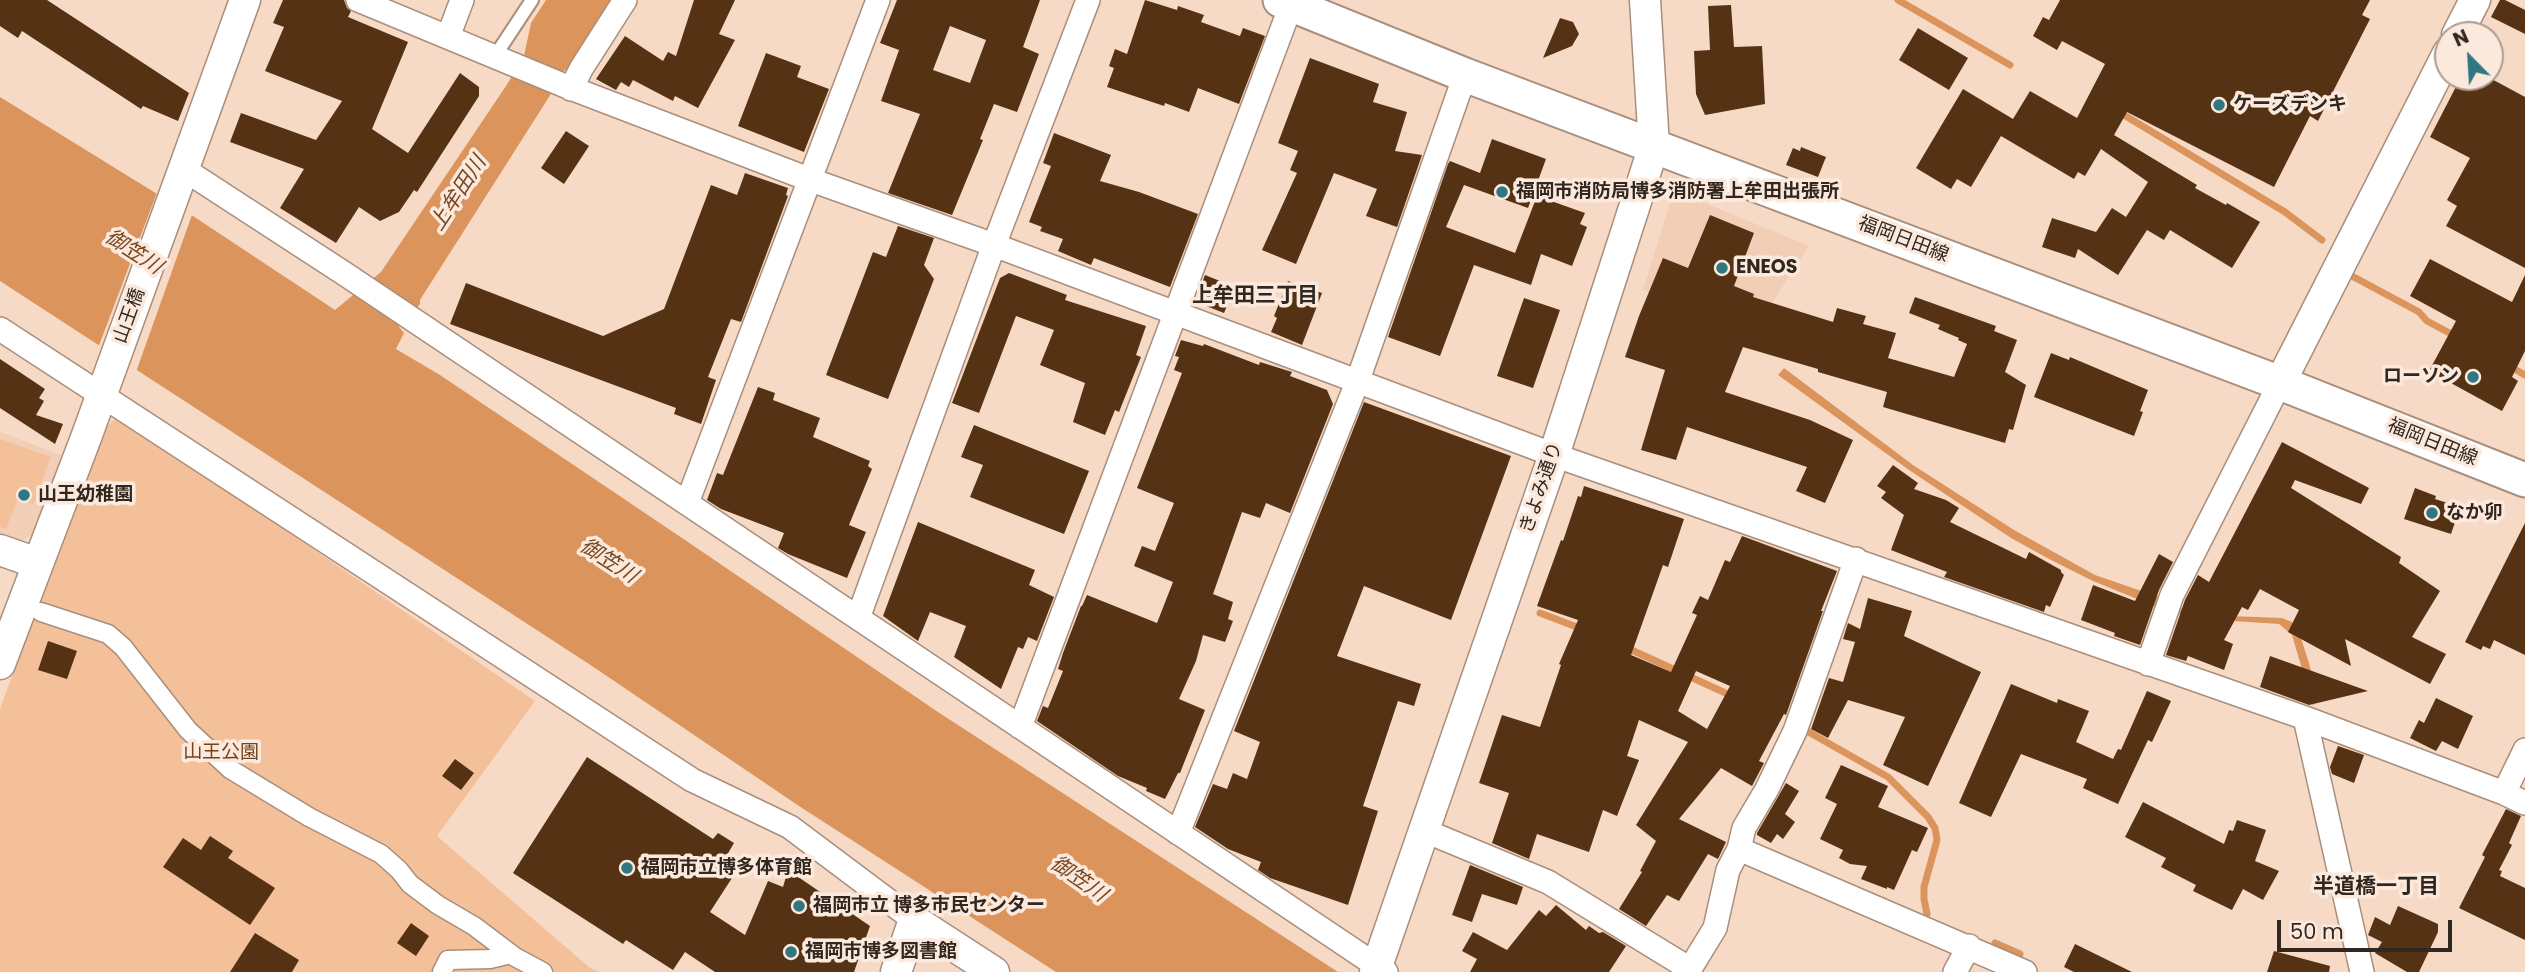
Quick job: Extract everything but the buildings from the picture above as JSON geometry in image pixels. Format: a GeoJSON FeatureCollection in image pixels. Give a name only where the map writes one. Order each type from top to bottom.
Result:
{"type":"FeatureCollection","features":[{"type":"Feature","properties":{"kind":"main road","name":"福岡日田線"},"geometry":{"type":"LineString","coordinates":[[1288,2],[1465,75],[2280,383],[2525,480]]}},
{"type":"Feature","properties":{"kind":"street","name":"山王橋"},"geometry":{"type":"LineString","coordinates":[[0,664],[245,0]]}},
{"type":"Feature","properties":{"kind":"street"},"geometry":{"type":"LineString","coordinates":[[358,0],[567,87],[811,180],[994,245],[1554,455],[2305,718],[2525,803]]}},
{"type":"Feature","properties":{"kind":"street"},"geometry":{"type":"LineString","coordinates":[[449,37],[463,0]]}},
{"type":"Feature","properties":{"kind":"street"},"geometry":{"type":"LineString","coordinates":[[567,87],[625,0]]}},
{"type":"Feature","properties":{"kind":"street"},"geometry":{"type":"LineString","coordinates":[[687,503],[878,0]]}},
{"type":"Feature","properties":{"kind":"street"},"geometry":{"type":"LineString","coordinates":[[858,618],[994,245],[1088,0]]}},
{"type":"Feature","properties":{"kind":"street","name":"きよみ通り"},"geometry":{"type":"LineString","coordinates":[[1379,970],[1423,830],[1554,455],[1654,146],[1644,0]]}},
{"type":"Feature","properties":{"kind":"street"},"geometry":{"type":"LineString","coordinates":[[2464,21],[2475,0]]}},
{"type":"Feature","properties":{"kind":"street"},"geometry":{"type":"LineString","coordinates":[[1020,727],[1288,2]]}},
{"type":"Feature","properties":{"kind":"street"},"geometry":{"type":"LineString","coordinates":[[1178,833],[1358,380],[1465,75]]}},
{"type":"Feature","properties":{"kind":"street"},"geometry":{"type":"LineString","coordinates":[[2148,664],[2172,595],[2434,80]]}},
{"type":"Feature","properties":{"kind":"street"},"geometry":{"type":"LineString","coordinates":[[180,174],[345,274],[1379,970]]}},
{"type":"Feature","properties":{"kind":"street"},"geometry":{"type":"LineString","coordinates":[[0,329],[105,384],[692,780],[790,827],[914,920],[994,972]]}},
{"type":"Feature","properties":{"kind":"street"},"geometry":{"type":"LineString","coordinates":[[0,550],[37,563]]}},
{"type":"Feature","properties":{"kind":"street"},"geometry":{"type":"LineString","coordinates":[[1423,830],[1548,882],[1689,970],[1715,928],[1728,870],[1739,849],[1744,828],[1768,789],[1794,731],[1856,559]]}},
{"type":"Feature","properties":{"kind":"street"},"geometry":{"type":"LineString","coordinates":[[41,612],[108,634],[123,647],[188,730],[230,769],[309,817],[381,854],[410,884],[438,905],[543,972]]}},
{"type":"Feature","properties":{"kind":"street"},"geometry":{"type":"LineString","coordinates":[[2305,718],[2362,972]]}},
{"type":"Feature","properties":{"kind":"street"},"geometry":{"type":"LineString","coordinates":[[2504,793],[2525,750]]}},
{"type":"Feature","properties":{"kind":"street"},"geometry":{"type":"LineString","coordinates":[[1739,849],[2025,972]]}},
{"type":"Feature","properties":{"kind":"street"},"geometry":{"type":"LineString","coordinates":[[896,972],[914,920]]}},
{"type":"Feature","properties":{"kind":"street"},"geometry":{"type":"LineString","coordinates":[[1955,972],[1969,946]]}},
{"type":"Feature","properties":{"kind":"street"},"geometry":{"type":"LineString","coordinates":[[442,972],[448,960],[490,959],[511,954]]}},
{"type":"Feature","properties":{"kind":"lane"},"geometry":{"type":"LineString","coordinates":[[504,60],[532,0]]}},
{"type":"Feature","properties":{"kind":"shaded area","name":"ENEOS"},"geometry":{"type":"Polygon","coordinates":[[[1678,192],[1809,246],[1746,343],[1698,312],[1643,290],[1670,203],[1678,192]]]}},
{"type":"Feature","properties":{"kind":"shaded area","name":"山王幼稚園"},"geometry":{"type":"Polygon","coordinates":[[[0,432],[64,456],[32,535],[21,541],[0,533],[0,432]]]}},
{"type":"Feature","properties":{"kind":"green space","name":"山王公園"},"geometry":{"type":"Polygon","coordinates":[[[115,419],[129,423],[535,701],[437,836],[590,968],[600,972],[0,972],[0,709],[102,431],[115,419]]]}},
{"type":"Feature","properties":{"kind":"green space"},"geometry":{"type":"Polygon","coordinates":[[[0,439],[51,457],[33,504],[18,498],[6,529],[0,527],[0,439]]]}},
{"type":"Feature","properties":{"kind":"water"},"geometry":{"type":"Polygon","coordinates":[[[546,0],[614,0],[570,69],[563,71],[420,304],[399,327],[404,333],[396,349],[440,375],[938,712],[1338,972],[1056,972],[0,281],[0,97],[196,218],[335,310],[381,272],[508,83],[524,56],[531,23],[546,0]]]}},
{"type":"Feature","properties":{"kind":"water"},"geometry":{"type":"Polygon","coordinates":[[[1784,368],[1913,465],[2014,530],[2095,575],[2159,597],[2189,612],[2202,615],[2282,618],[2292,622],[2299,632],[2309,663],[2317,696],[2313,706],[2292,635],[2279,624],[2203,619],[2169,612],[2093,581],[2051,560],[2011,538],[1909,470],[1778,375],[1784,368]]]}},
{"type":"Feature","properties":{"kind":"pier"},"geometry":{"type":"Polygon","coordinates":[[[158,190],[193,212],[136,372],[98,348],[158,190]]]}},
{"type":"Feature","properties":{"kind":"waterway"},"geometry":{"type":"LineString","coordinates":[[1898,0],[2010,65]]}},
{"type":"Feature","properties":{"kind":"waterway"},"geometry":{"type":"LineString","coordinates":[[2119,112],[2285,212],[2322,240]]}},
{"type":"Feature","properties":{"kind":"waterway"},"geometry":{"type":"LineString","coordinates":[[2350,275],[2419,312],[2427,321],[2457,337]]}},
{"type":"Feature","properties":{"kind":"waterway"},"geometry":{"type":"LineString","coordinates":[[2507,365],[2525,375]]}},
{"type":"Feature","properties":{"kind":"waterway"},"geometry":{"type":"LineString","coordinates":[[1540,613],[1582,629]]}},
{"type":"Feature","properties":{"kind":"waterway"},"geometry":{"type":"LineString","coordinates":[[1625,647],[1732,696]]}},
{"type":"Feature","properties":{"kind":"waterway"},"geometry":{"type":"LineString","coordinates":[[1805,730],[1888,777],[1928,817],[1935,828],[1937,840],[1924,887],[1927,914]]}},
{"type":"Feature","properties":{"kind":"waterway"},"geometry":{"type":"LineString","coordinates":[[1995,943],[2020,954]]}},
{"type":"Feature","properties":{"kind":"place","name":"ケーズデンキ"},"geometry":{"type":"Point","coordinates":[2219,105]}},
{"type":"Feature","properties":{"kind":"place","name":"福岡市消防局博多消防署上牟田出張所"},"geometry":{"type":"Point","coordinates":[1502,192]}},
{"type":"Feature","properties":{"kind":"place","name":"ENEOS"},"geometry":{"type":"Point","coordinates":[1722,268]}},
{"type":"Feature","properties":{"kind":"place","name":"ローソン"},"geometry":{"type":"Point","coordinates":[2473,377]}},
{"type":"Feature","properties":{"kind":"place","name":"山王幼稚園"},"geometry":{"type":"Point","coordinates":[24,495]}},
{"type":"Feature","properties":{"kind":"place","name":"なか卯"},"geometry":{"type":"Point","coordinates":[2432,513]}},
{"type":"Feature","properties":{"kind":"place","name":"福岡市立博多体育館"},"geometry":{"type":"Point","coordinates":[627,868]}},
{"type":"Feature","properties":{"kind":"place","name":"福岡市立 博多市民センター"},"geometry":{"type":"Point","coordinates":[799,906]}},
{"type":"Feature","properties":{"kind":"place","name":"福岡市博多図書館"},"geometry":{"type":"Point","coordinates":[791,952]}},
{"type":"Feature","properties":{"kind":"district","name":"上牟田三丁目"},"geometry":{"type":"Point","coordinates":[1255,297]}},
{"type":"Feature","properties":{"kind":"district","name":"半道橋一丁目"},"geometry":{"type":"Point","coordinates":[2376,888]}},
{"type":"Feature","properties":{"kind":"water label","name":"上牟田川"},"geometry":{"type":"Point","coordinates":[459,194]}},
{"type":"Feature","properties":{"kind":"water label","name":"御笠川"},"geometry":{"type":"Point","coordinates":[133,253]}},
{"type":"Feature","properties":{"kind":"water label","name":"御笠川"},"geometry":{"type":"Point","coordinates":[608,562]}},
{"type":"Feature","properties":{"kind":"water label","name":"御笠川"},"geometry":{"type":"Point","coordinates":[1078,880]}}]}
